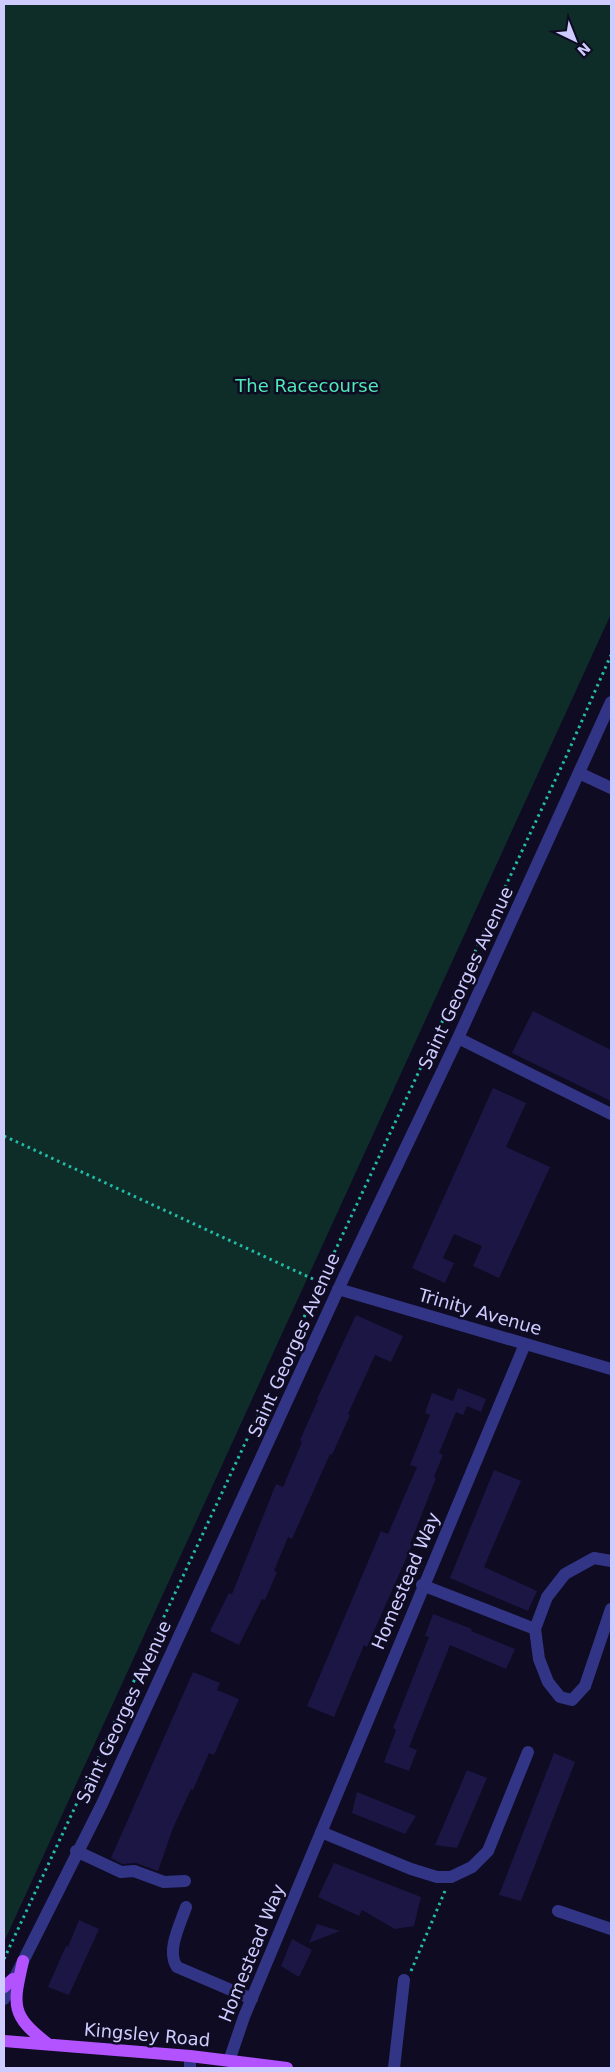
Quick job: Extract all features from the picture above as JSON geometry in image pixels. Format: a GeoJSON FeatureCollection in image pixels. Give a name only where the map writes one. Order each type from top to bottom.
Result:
{"type":"FeatureCollection","features":[{"type":"Feature","properties":{"kind":"main road"},"geometry":{"type":"LineString","coordinates":[[23,1961],[17,1989],[18,2012],[24,2024],[49,2045]]}},
{"type":"Feature","properties":{"kind":"main road","name":"Kingsley Road"},"geometry":{"type":"LineString","coordinates":[[4,2041],[190,2062],[229,2060],[288,2068]]}},
{"type":"Feature","properties":{"kind":"street","name":"Saint Georges Avenue"},"geometry":{"type":"LineString","coordinates":[[4,1999],[8,1983],[23,1961],[76,1851],[102,1804],[338,1289],[458,1038],[611,702]]}},
{"type":"Feature","properties":{"kind":"street"},"geometry":{"type":"LineString","coordinates":[[579,773],[611,788]]}},
{"type":"Feature","properties":{"kind":"street"},"geometry":{"type":"LineString","coordinates":[[458,1038],[611,1114]]}},
{"type":"Feature","properties":{"kind":"street","name":"Trinity Avenue"},"geometry":{"type":"LineString","coordinates":[[338,1289],[611,1370]]}},
{"type":"Feature","properties":{"kind":"street","name":"Homestead Way"},"geometry":{"type":"LineString","coordinates":[[229,2060],[252,1999],[422,1585],[524,1344]]}},
{"type":"Feature","properties":{"kind":"street"},"geometry":{"type":"LineString","coordinates":[[611,1561],[594,1558],[565,1574],[547,1597],[534,1629],[539,1659],[548,1682],[560,1697],[572,1700],[585,1686],[611,1609]]}},
{"type":"Feature","properties":{"kind":"street"},"geometry":{"type":"LineString","coordinates":[[422,1585],[534,1629]]}},
{"type":"Feature","properties":{"kind":"street"},"geometry":{"type":"LineString","coordinates":[[321,1832],[411,1869],[437,1877],[451,1877],[472,1867],[488,1851],[518,1762],[528,1752]]}},
{"type":"Feature","properties":{"kind":"street"},"geometry":{"type":"LineString","coordinates":[[76,1851],[121,1872],[134,1871],[164,1882],[185,1881]]}},
{"type":"Feature","properties":{"kind":"street"},"geometry":{"type":"LineString","coordinates":[[186,1907],[173,1946],[172,1960],[177,1967],[252,1999]]}},
{"type":"Feature","properties":{"kind":"street"},"geometry":{"type":"LineString","coordinates":[[558,1910],[611,1929]]}},
{"type":"Feature","properties":{"kind":"street"},"geometry":{"type":"LineString","coordinates":[[394,2068],[404,1980]]}},
{"type":"Feature","properties":{"kind":"path"},"geometry":{"type":"LineString","coordinates":[[4,1959],[561,768],[611,655]]}},
{"type":"Feature","properties":{"kind":"path"},"geometry":{"type":"LineString","coordinates":[[4,1136],[319,1282]]}},
{"type":"Feature","properties":{"kind":"path"},"geometry":{"type":"LineString","coordinates":[[404,1980],[411,1971],[451,1877]]}},
{"type":"Feature","properties":{"kind":"green space","name":"The Racecourse"},"geometry":{"type":"Polygon","coordinates":[[[4,4],[611,4],[611,614],[4,1942],[4,4]]]}},
{"type":"Feature","properties":{"kind":"building"},"geometry":{"type":"Polygon","coordinates":[[[533,1011],[611,1050],[611,1101],[512,1053],[533,1011]]]}},
{"type":"Feature","properties":{"kind":"building"},"geometry":{"type":"Polygon","coordinates":[[[493,1088],[526,1103],[506,1147],[550,1167],[499,1278],[473,1266],[482,1246],[454,1234],[443,1258],[454,1263],[445,1283],[412,1268],[493,1088]]]}},
{"type":"Feature","properties":{"kind":"building"},"geometry":{"type":"Polygon","coordinates":[[[356,1315],[403,1336],[391,1362],[375,1355],[332,1455],[330,1454],[292,1539],[288,1537],[274,1571],[277,1572],[265,1600],[262,1599],[239,1645],[210,1631],[229,1593],[232,1594],[276,1484],[283,1487],[302,1442],[300,1440],[317,1399],[356,1315]]]}},
{"type":"Feature","properties":{"kind":"building"},"geometry":{"type":"Polygon","coordinates":[[[458,1388],[486,1399],[481,1412],[467,1406],[463,1415],[456,1412],[439,1453],[443,1455],[410,1544],[412,1545],[367,1647],[364,1645],[334,1717],[307,1706],[381,1531],[388,1534],[417,1467],[410,1465],[430,1415],[425,1413],[432,1393],[453,1401],[458,1388]]]}},
{"type":"Feature","properties":{"kind":"building"},"geometry":{"type":"Polygon","coordinates":[[[494,1470],[521,1481],[484,1567],[537,1591],[528,1611],[450,1578],[494,1470]]]}},
{"type":"Feature","properties":{"kind":"building"},"geometry":{"type":"Polygon","coordinates":[[[433,1614],[472,1629],[471,1631],[515,1649],[506,1669],[450,1645],[409,1747],[417,1750],[409,1771],[384,1762],[396,1730],[393,1728],[429,1637],[425,1636],[433,1614]]]}},
{"type":"Feature","properties":{"kind":"building"},"geometry":{"type":"Polygon","coordinates":[[[193,1672],[220,1683],[217,1690],[239,1699],[214,1755],[209,1753],[193,1790],[191,1789],[173,1828],[158,1871],[136,1863],[122,1864],[111,1858],[193,1672]]]}},
{"type":"Feature","properties":{"kind":"building"},"geometry":{"type":"Polygon","coordinates":[[[554,1753],[575,1762],[521,1901],[499,1895],[554,1753]]]}},
{"type":"Feature","properties":{"kind":"building"},"geometry":{"type":"Polygon","coordinates":[[[467,1770],[487,1778],[457,1848],[435,1845],[467,1770]]]}},
{"type":"Feature","properties":{"kind":"building"},"geometry":{"type":"Polygon","coordinates":[[[357,1792],[416,1816],[405,1834],[352,1813],[357,1792]]]}},
{"type":"Feature","properties":{"kind":"building"},"geometry":{"type":"Polygon","coordinates":[[[334,1863],[421,1897],[414,1926],[395,1929],[362,1910],[359,1916],[318,1897],[334,1863]]]}},
{"type":"Feature","properties":{"kind":"building"},"geometry":{"type":"Polygon","coordinates":[[[79,1920],[99,1929],[69,1995],[48,1987],[79,1920]]]}},
{"type":"Feature","properties":{"kind":"building"},"geometry":{"type":"Polygon","coordinates":[[[317,1924],[340,1931],[309,1943],[317,1924]]]}},
{"type":"Feature","properties":{"kind":"building"},"geometry":{"type":"Polygon","coordinates":[[[292,1939],[312,1950],[299,1977],[281,1966],[292,1939]]]}}]}
